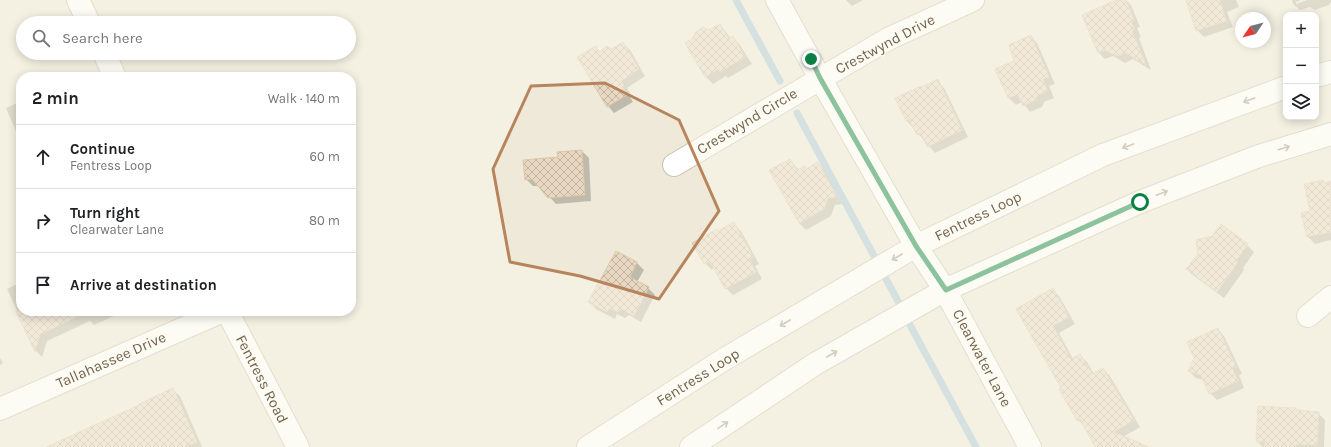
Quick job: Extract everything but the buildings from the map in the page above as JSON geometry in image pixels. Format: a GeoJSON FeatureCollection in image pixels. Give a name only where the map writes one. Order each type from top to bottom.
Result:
{"type":"FeatureCollection","features":[{"type":"Feature","properties":{"kind":"street"},"geometry":{"type":"LineString","coordinates":[[78,0],[86,16]]}},
{"type":"Feature","properties":{"kind":"street","name":"Clearwater Lane"},"geometry":{"type":"LineString","coordinates":[[777,0],[916,246],[946,290],[1030,447]]}},
{"type":"Feature","properties":{"kind":"street","name":"Crestwynd Drive"},"geometry":{"type":"LineString","coordinates":[[820,78],[888,40],[973,0]]}},
{"type":"Feature","properties":{"kind":"street"},"geometry":{"type":"LineString","coordinates":[[107,60],[113,72]]}},
{"type":"Feature","properties":{"kind":"street"},"geometry":{"type":"LineString","coordinates":[[1319,75],[1331,72]]}},
{"type":"Feature","properties":{"kind":"street","name":"Crestwynd Circle"},"geometry":{"type":"LineString","coordinates":[[674,165],[820,78]]}},
{"type":"Feature","properties":{"kind":"street","name":"Fentress Loop"},"geometry":{"type":"LineString","coordinates":[[588,447],[723,360],[916,246],[1103,155],[1283,88]]}},
{"type":"Feature","properties":{"kind":"street"},"geometry":{"type":"LineString","coordinates":[[691,447],[815,364],[946,290],[1140,202],[1258,156],[1331,134]]}},
{"type":"Feature","properties":{"kind":"street"},"geometry":{"type":"LineString","coordinates":[[1308,316],[1331,297]]}},
{"type":"Feature","properties":{"kind":"street","name":"Tallahassee Drive"},"geometry":{"type":"LineString","coordinates":[[0,409],[212,316]]}},
{"type":"Feature","properties":{"kind":"street","name":"Fentress Road"},"geometry":{"type":"LineString","coordinates":[[230,316],[298,447]]}},
{"type":"Feature","properties":{"kind":"highlighted area"},"geometry":{"type":"Polygon","coordinates":[[[605,83],[679,120],[719,211],[659,299],[580,276],[510,262],[493,169],[531,86],[605,83]]]}},
{"type":"Feature","properties":{"kind":"shaded area"},"geometry":{"type":"Polygon","coordinates":[[[0,0],[1331,0],[1331,447],[0,447],[0,0]]]}},
{"type":"Feature","properties":{"kind":"waterway"},"geometry":{"type":"LineString","coordinates":[[736,0],[780,81]]}},
{"type":"Feature","properties":{"kind":"waterway"},"geometry":{"type":"LineString","coordinates":[[797,113],[874,256]]}},
{"type":"Feature","properties":{"kind":"waterway"},"geometry":{"type":"LineString","coordinates":[[886,279],[898,301]]}},
{"type":"Feature","properties":{"kind":"waterway"},"geometry":{"type":"LineString","coordinates":[[910,325],[976,447]]}},
{"type":"Feature","properties":{"kind":"route"},"geometry":{"type":"LineString","coordinates":[[811,59],[820,78],[916,246],[946,290],[1140,202]]}}]}
